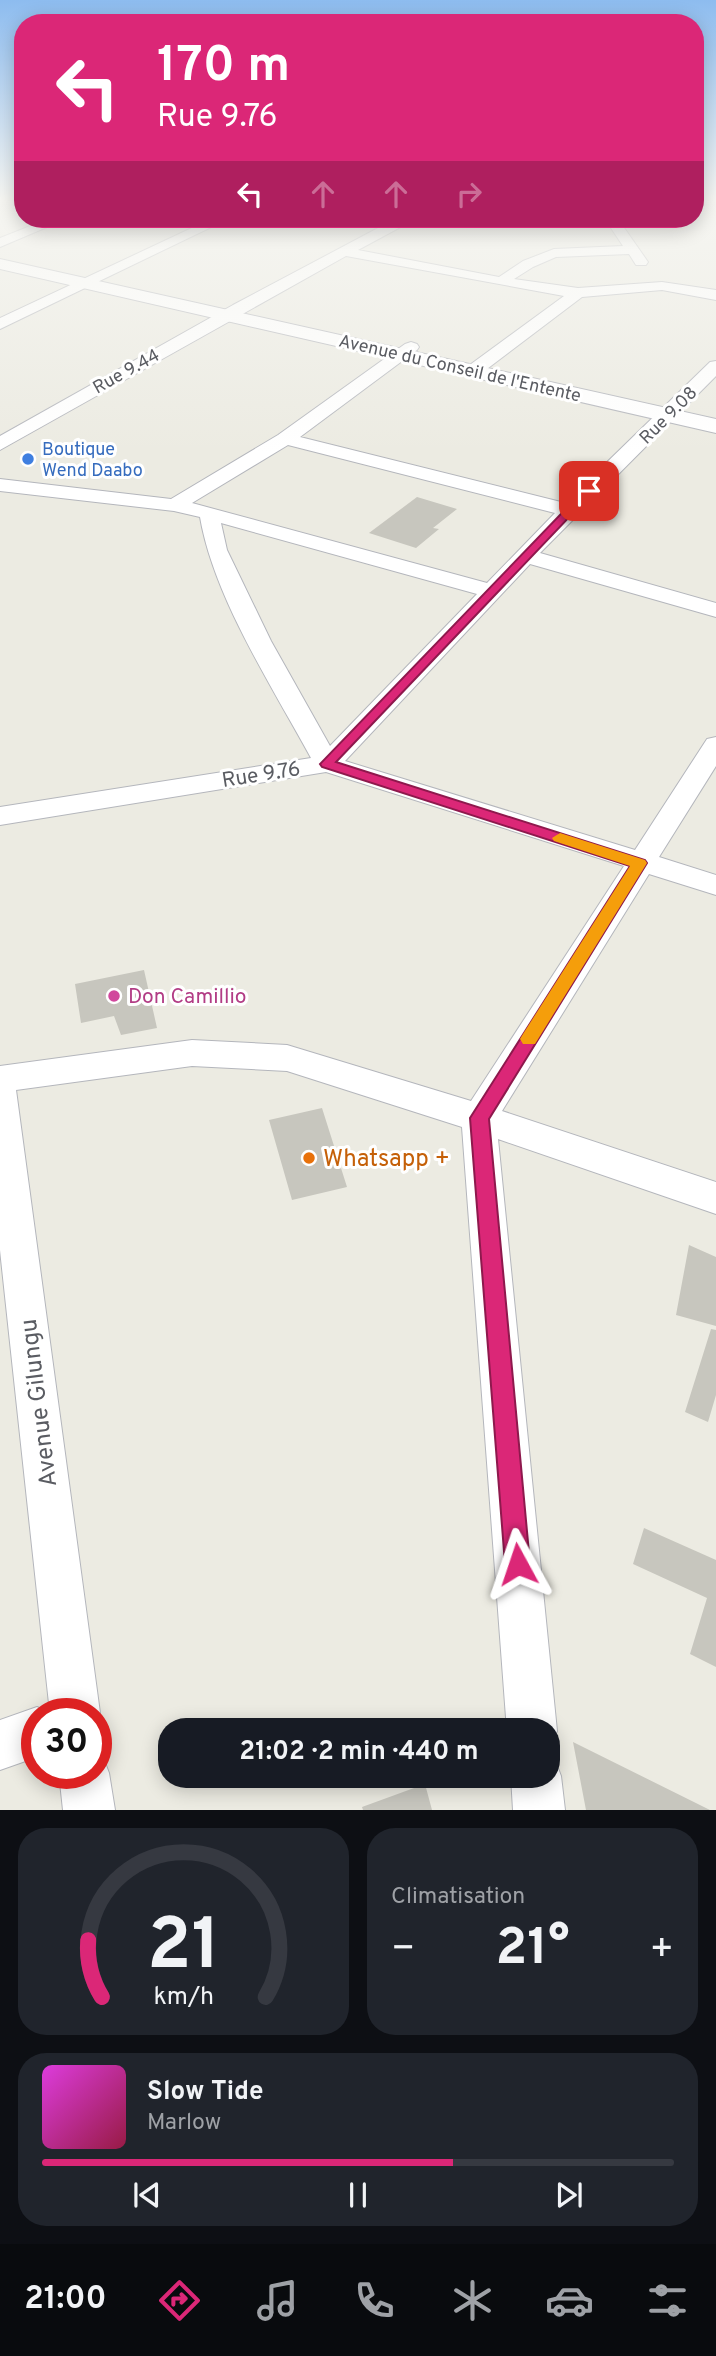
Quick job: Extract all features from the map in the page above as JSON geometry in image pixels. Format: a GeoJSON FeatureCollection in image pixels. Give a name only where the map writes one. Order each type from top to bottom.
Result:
{"type":"FeatureCollection","features":[{"type":"Feature","properties":{"kind":"street"},"geometry":{"type":"LineString","coordinates":[[0,324],[83,283]]}},
{"type":"Feature","properties":{"kind":"street","name":"Avenue du Conseil de l'Entente"},"geometry":{"type":"LineString","coordinates":[[105,283],[673,411],[716,426]]}},
{"type":"Feature","properties":{"kind":"street","name":"Rue 9.44"},"geometry":{"type":"LineString","coordinates":[[0,441],[284,283]]}},
{"type":"Feature","properties":{"kind":"street"},"geometry":{"type":"LineString","coordinates":[[518,283],[578,293],[662,286],[716,295]]}},
{"type":"Feature","properties":{"kind":"street"},"geometry":{"type":"LineString","coordinates":[[478,367],[578,293]]}},
{"type":"Feature","properties":{"kind":"street"},"geometry":{"type":"LineString","coordinates":[[174,505],[285,439],[407,351]]}},
{"type":"Feature","properties":{"kind":"street","name":"Rue 9.08"},"geometry":{"type":"LineString","coordinates":[[327,764],[569,510],[716,366]]}},
{"type":"Feature","properties":{"kind":"street","name":"Avenue du Conseil de l'Entente"},"geometry":{"type":"LineString","coordinates":[[673,411],[716,415]]}},
{"type":"Feature","properties":{"kind":"street"},"geometry":{"type":"LineString","coordinates":[[285,439],[569,510]]}},
{"type":"Feature","properties":{"kind":"street"},"geometry":{"type":"LineString","coordinates":[[0,485],[174,505],[491,591]]}},
{"type":"Feature","properties":{"kind":"street"},"geometry":{"type":"LineString","coordinates":[[209,513],[216,550],[259,641],[327,764]]}},
{"type":"Feature","properties":{"kind":"street"},"geometry":{"type":"LineString","coordinates":[[526,556],[716,610]]}},
{"type":"Feature","properties":{"kind":"street"},"geometry":{"type":"LineString","coordinates":[[531,1718],[479,1118],[716,745]]}},
{"type":"Feature","properties":{"kind":"street","name":"Rue 9.76"},"geometry":{"type":"LineString","coordinates":[[0,816],[327,764],[716,885]]}},
{"type":"Feature","properties":{"kind":"street"},"geometry":{"type":"LineString","coordinates":[[0,1079],[192,1053],[287,1058],[479,1118],[716,1198]]}},
{"type":"Feature","properties":{"kind":"street","name":"Avenue Gilungu"},"geometry":{"type":"LineString","coordinates":[[0,1093],[73,1698]]}},
{"type":"Feature","properties":{"kind":"street"},"geometry":{"type":"LineString","coordinates":[[0,1745],[21,1738]]}},
{"type":"Feature","properties":{"kind":"street"},"geometry":{"type":"LineString","coordinates":[[537,1788],[539,1810]]}},
{"type":"Feature","properties":{"kind":"street"},"geometry":{"type":"LineString","coordinates":[[86,1789],[89,1810]]}},
{"type":"Feature","properties":{"kind":"building"},"geometry":{"type":"Polygon","coordinates":[[[417,497],[457,509],[433,528],[439,529],[416,548],[369,533],[417,497]]]}},
{"type":"Feature","properties":{"kind":"building","name":"Don Camillio"},"geometry":{"type":"Polygon","coordinates":[[[144,970],[157,1028],[121,1035],[114,1016],[81,1023],[75,984],[144,970]]]}},
{"type":"Feature","properties":{"kind":"building"},"geometry":{"type":"Polygon","coordinates":[[[322,1108],[347,1187],[292,1200],[269,1120],[322,1108]]]}},
{"type":"Feature","properties":{"kind":"building"},"geometry":{"type":"Polygon","coordinates":[[[689,1245],[716,1257],[716,1326],[676,1315],[689,1245]]]}},
{"type":"Feature","properties":{"kind":"building"},"geometry":{"type":"Polygon","coordinates":[[[711,1329],[716,1330],[716,1395],[708,1422],[685,1412],[711,1329]]]}},
{"type":"Feature","properties":{"kind":"building"},"geometry":{"type":"Polygon","coordinates":[[[644,1528],[716,1560],[716,1667],[690,1654],[707,1598],[633,1564],[644,1528]]]}},
{"type":"Feature","properties":{"kind":"building"},"geometry":{"type":"Polygon","coordinates":[[[573,1742],[710,1810],[586,1810],[573,1742]]]}},
{"type":"Feature","properties":{"kind":"building"},"geometry":{"type":"Polygon","coordinates":[[[414,1788],[426,1788],[432,1810],[363,1810],[362,1807],[414,1788]]]}},
{"type":"Feature","properties":{"kind":"slow traffic"},"geometry":{"type":"LineString","coordinates":[[529,1039],[639,863],[560,838]]}},
{"type":"Feature","properties":{"kind":"place","name":"Boutique Wend Daabo"},"geometry":{"type":"Point","coordinates":[28,459]}},
{"type":"Feature","properties":{"kind":"place","name":"Don Camillio"},"geometry":{"type":"Point","coordinates":[114,996]}},
{"type":"Feature","properties":{"kind":"place","name":"Whatsapp +"},"geometry":{"type":"Point","coordinates":[309,1158]}},
{"type":"Feature","properties":{"kind":"route"},"geometry":{"type":"LineString","coordinates":[[518,1564],[479,1118],[639,863],[327,764],[589,491]]}}]}
